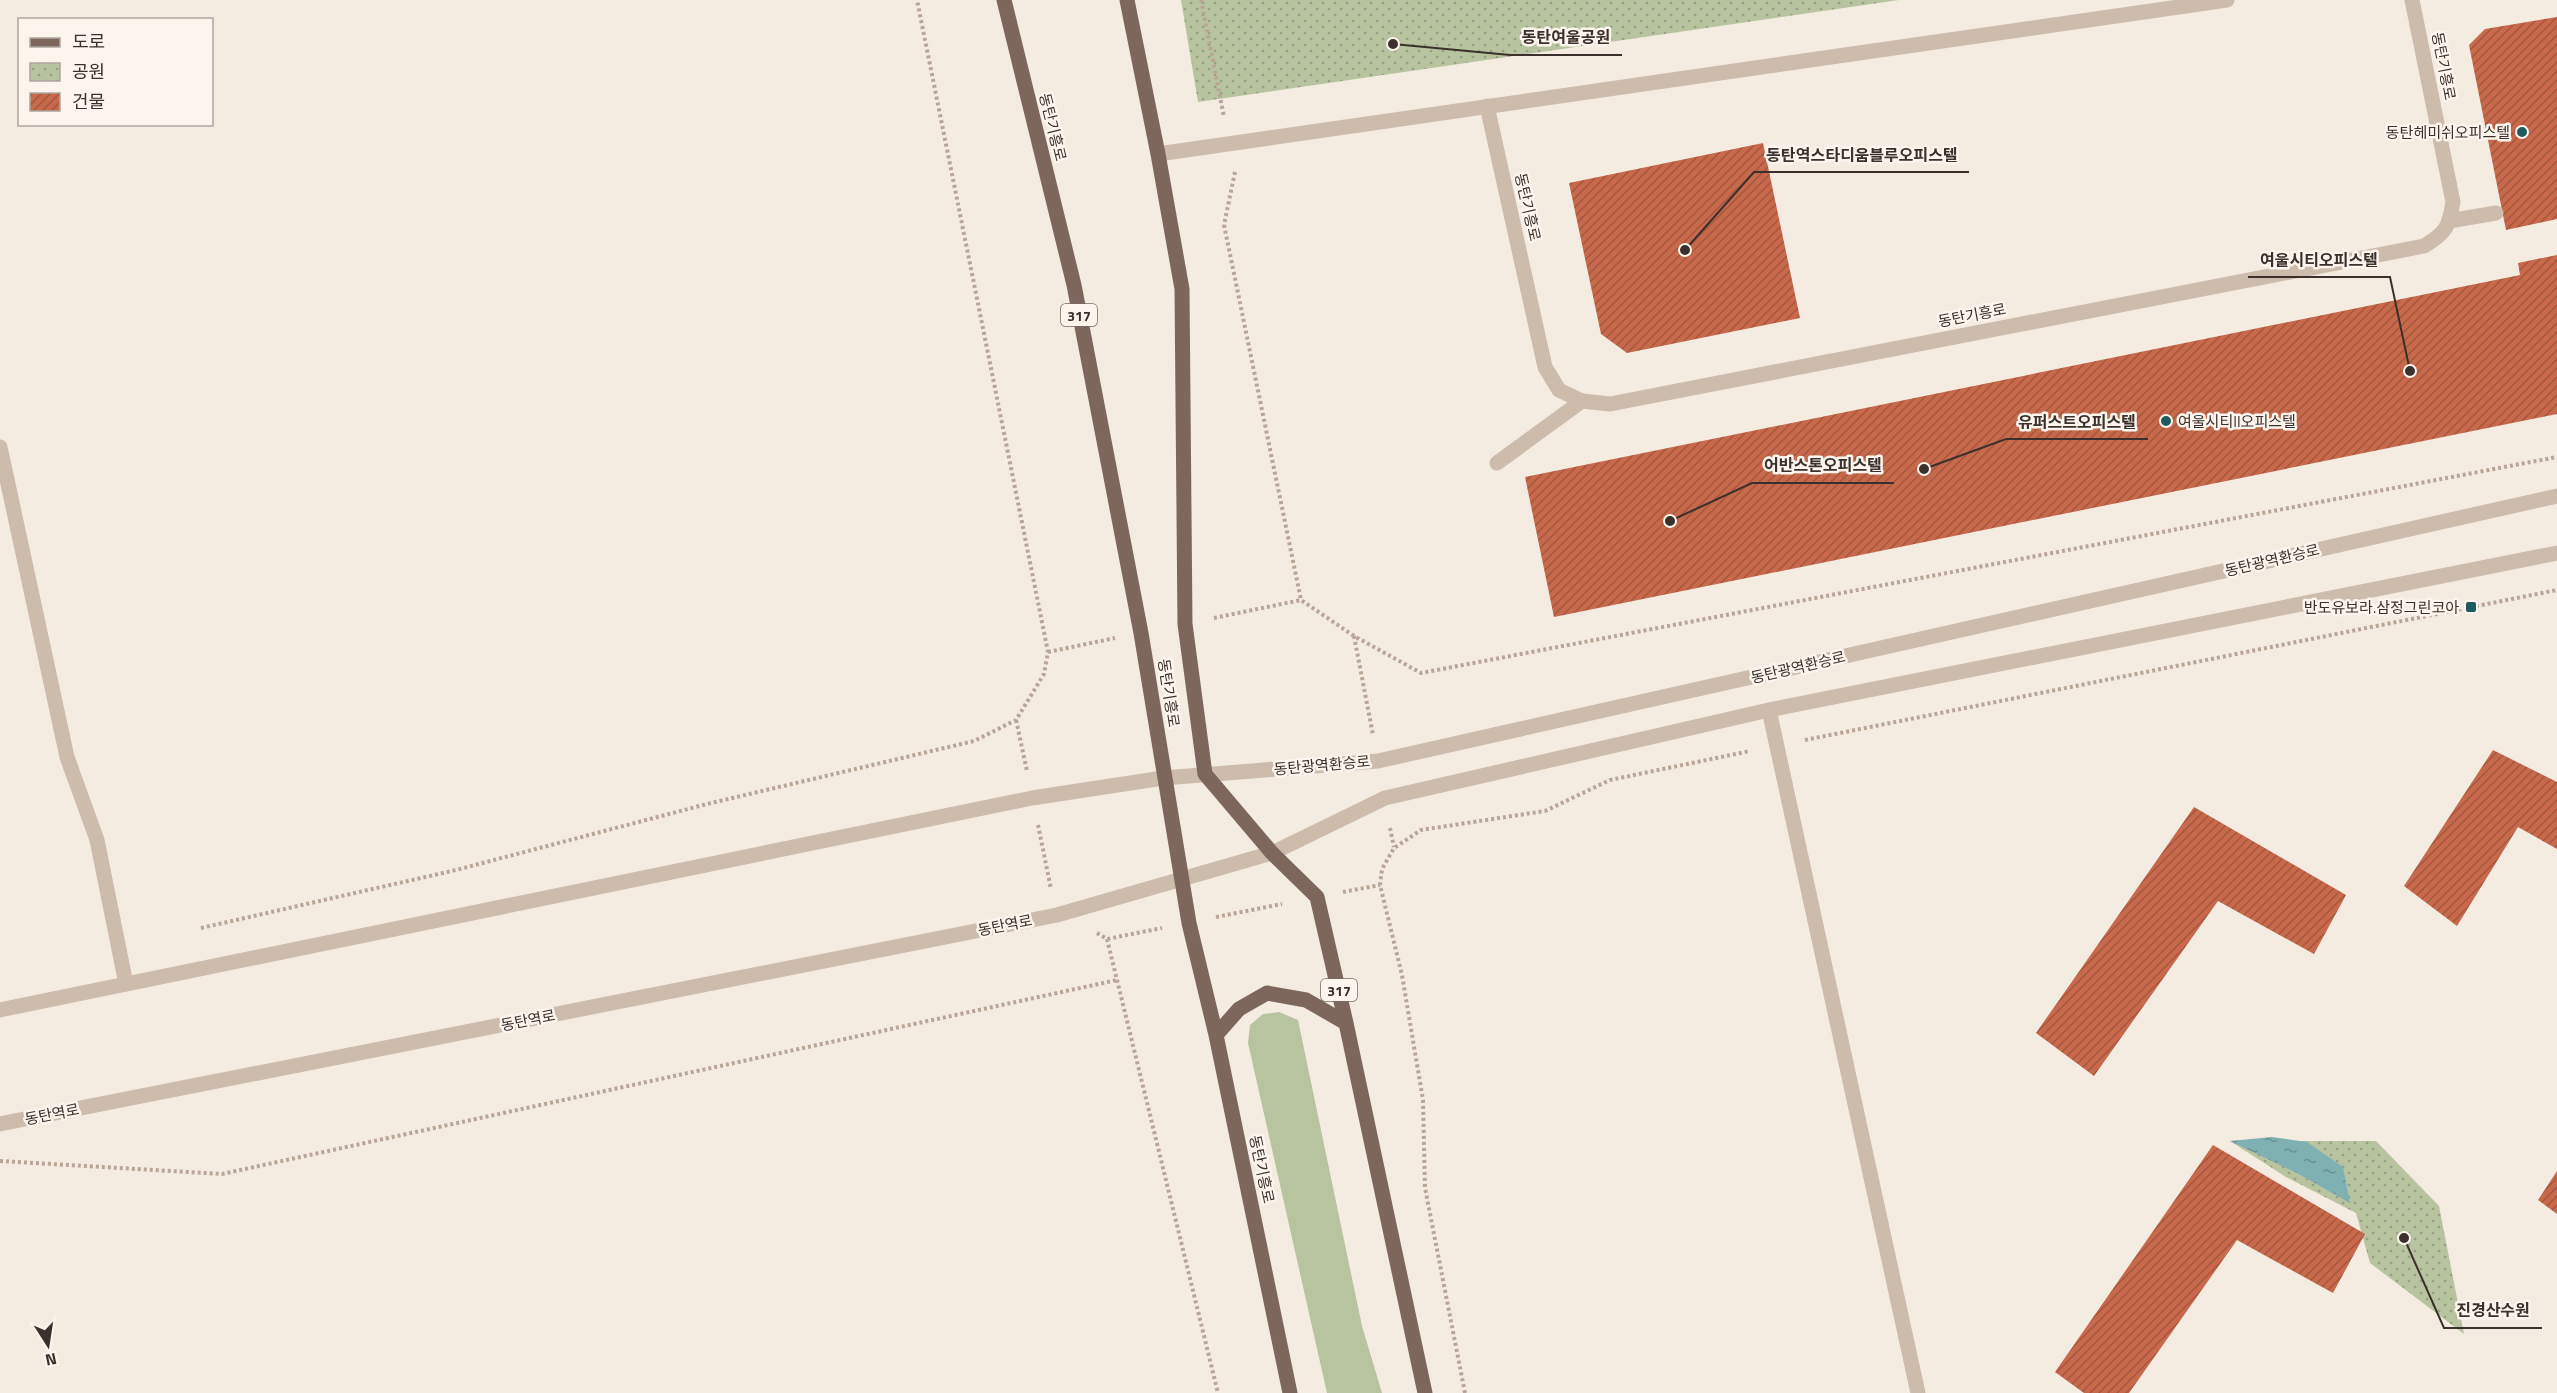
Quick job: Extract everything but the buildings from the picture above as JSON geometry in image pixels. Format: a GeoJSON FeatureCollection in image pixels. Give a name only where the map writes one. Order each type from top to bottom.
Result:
{"type":"FeatureCollection","features":[{"type":"Feature","properties":{"kind":"main road","name":"동탄기흥로"},"geometry":{"type":"LineString","coordinates":[[1004,0],[1074,285],[1141,633],[1163,778],[1189,923],[1216,1035],[1290,1393]]}},
{"type":"Feature","properties":{"kind":"main road","name":"동탄기흥로"},"geometry":{"type":"LineString","coordinates":[[1127,0],[1182,289],[1185,624],[1205,774]]}},
{"type":"Feature","properties":{"kind":"main road"},"geometry":{"type":"LineString","coordinates":[[1205,774],[1272,853],[1317,897]]}},
{"type":"Feature","properties":{"kind":"main road","name":"317"},"geometry":{"type":"LineString","coordinates":[[1317,897],[1347,1023],[1425,1393]]}},
{"type":"Feature","properties":{"kind":"main road"},"geometry":{"type":"LineString","coordinates":[[1216,1035],[1239,1009],[1267,993],[1306,1000],[1347,1023]]}},
{"type":"Feature","properties":{"kind":"street"},"geometry":{"type":"LineString","coordinates":[[1158,154],[2228,0]]}},
{"type":"Feature","properties":{"kind":"street","name":"동탄기흥로"},"geometry":{"type":"LineString","coordinates":[[1487,106],[1545,367],[1559,390],[1582,401],[1610,404],[2424,246],[2441,235],[2450,221],[2453,202],[2412,0]]}},
{"type":"Feature","properties":{"kind":"street"},"geometry":{"type":"LineString","coordinates":[[2450,221],[2496,213]]}},
{"type":"Feature","properties":{"kind":"street"},"geometry":{"type":"LineString","coordinates":[[1497,463],[1582,401]]}},
{"type":"Feature","properties":{"kind":"street"},"geometry":{"type":"LineString","coordinates":[[0,447],[67,758],[97,840],[126,984],[0,1010]]}},
{"type":"Feature","properties":{"kind":"street","name":"동탄광역환승로"},"geometry":{"type":"LineString","coordinates":[[126,984],[1032,798],[1163,778],[1378,761],[2557,496]]}},
{"type":"Feature","properties":{"kind":"street"},"geometry":{"type":"LineString","coordinates":[[1182,880],[1272,853],[1385,798],[1769,711],[2557,554]]}},
{"type":"Feature","properties":{"kind":"street"},"geometry":{"type":"LineString","coordinates":[[1769,711],[1918,1393]]}},
{"type":"Feature","properties":{"kind":"street","name":"동탄역로"},"geometry":{"type":"LineString","coordinates":[[0,1124],[1057,915],[1182,880]]}},
{"type":"Feature","properties":{"kind":"path"},"geometry":{"type":"LineString","coordinates":[[201,928],[456,870],[707,804],[974,741],[1016,720],[1044,674],[1048,652],[916,0]]}},
{"type":"Feature","properties":{"kind":"path"},"geometry":{"type":"LineString","coordinates":[[1201,0],[1222,109]]}},
{"type":"Feature","properties":{"kind":"path"},"geometry":{"type":"LineString","coordinates":[[1235,173],[1224,225],[1301,600],[1354,636],[1421,673],[2557,458]]}},
{"type":"Feature","properties":{"kind":"path"},"geometry":{"type":"LineString","coordinates":[[1466,1393],[1425,1188],[1421,1089],[1402,975],[1380,885],[1382,869],[1394,848],[1405,838],[1421,830],[1545,811],[1610,780],[2557,590]]}},
{"type":"Feature","properties":{"kind":"path"},"geometry":{"type":"LineString","coordinates":[[1218,1393],[1107,939],[1380,885]]}},
{"type":"Feature","properties":{"kind":"path"},"geometry":{"type":"LineString","coordinates":[[0,1161],[222,1174],[1117,980]]}},
{"type":"Feature","properties":{"kind":"green space"},"geometry":{"type":"Polygon","coordinates":[[[1181,0],[1899,0],[1198,102],[1181,0]]]}},
{"type":"Feature","properties":{"kind":"green space"},"geometry":{"type":"Polygon","coordinates":[[[1279,1012],[1298,1020],[1362,1326],[1382,1393],[1327,1393],[1248,1043],[1250,1025],[1263,1014],[1279,1012]]]}},
{"type":"Feature","properties":{"kind":"green space"},"geometry":{"type":"Polygon","coordinates":[[[2230,1141],[2376,1141],[2439,1206],[2464,1334],[2370,1263],[2356,1213],[2286,1177],[2230,1141]]]}},
{"type":"Feature","properties":{"kind":"water"},"geometry":{"type":"Polygon","coordinates":[[[2272,1137],[2307,1142],[2343,1167],[2350,1203],[2295,1172],[2230,1141],[2272,1137]]]}},
{"type":"Feature","properties":{"kind":"place","name":"동탄여울공원"},"geometry":{"type":"Point","coordinates":[1393,44]}},
{"type":"Feature","properties":{"kind":"place","name":"동탄헤미쉬오피스텔"},"geometry":{"type":"Point","coordinates":[2522,132]}},
{"type":"Feature","properties":{"kind":"place","name":"동탄역스타디움블루오피스텔"},"geometry":{"type":"Point","coordinates":[1685,250]}},
{"type":"Feature","properties":{"kind":"place","name":"여울시티오피스텔"},"geometry":{"type":"Point","coordinates":[2410,371]}},
{"type":"Feature","properties":{"kind":"place","name":"여울시티II오피스텔"},"geometry":{"type":"Point","coordinates":[2166,421]}},
{"type":"Feature","properties":{"kind":"place","name":"유퍼스트오피스텔"},"geometry":{"type":"Point","coordinates":[1924,469]}},
{"type":"Feature","properties":{"kind":"place","name":"어반스톤오피스텔"},"geometry":{"type":"Point","coordinates":[1670,521]}},
{"type":"Feature","properties":{"kind":"place","name":"반도유보라.삼정그린코아"},"geometry":{"type":"Point","coordinates":[2471,607]}},
{"type":"Feature","properties":{"kind":"place","name":"진경산수원"},"geometry":{"type":"Point","coordinates":[2404,1238]}}]}
